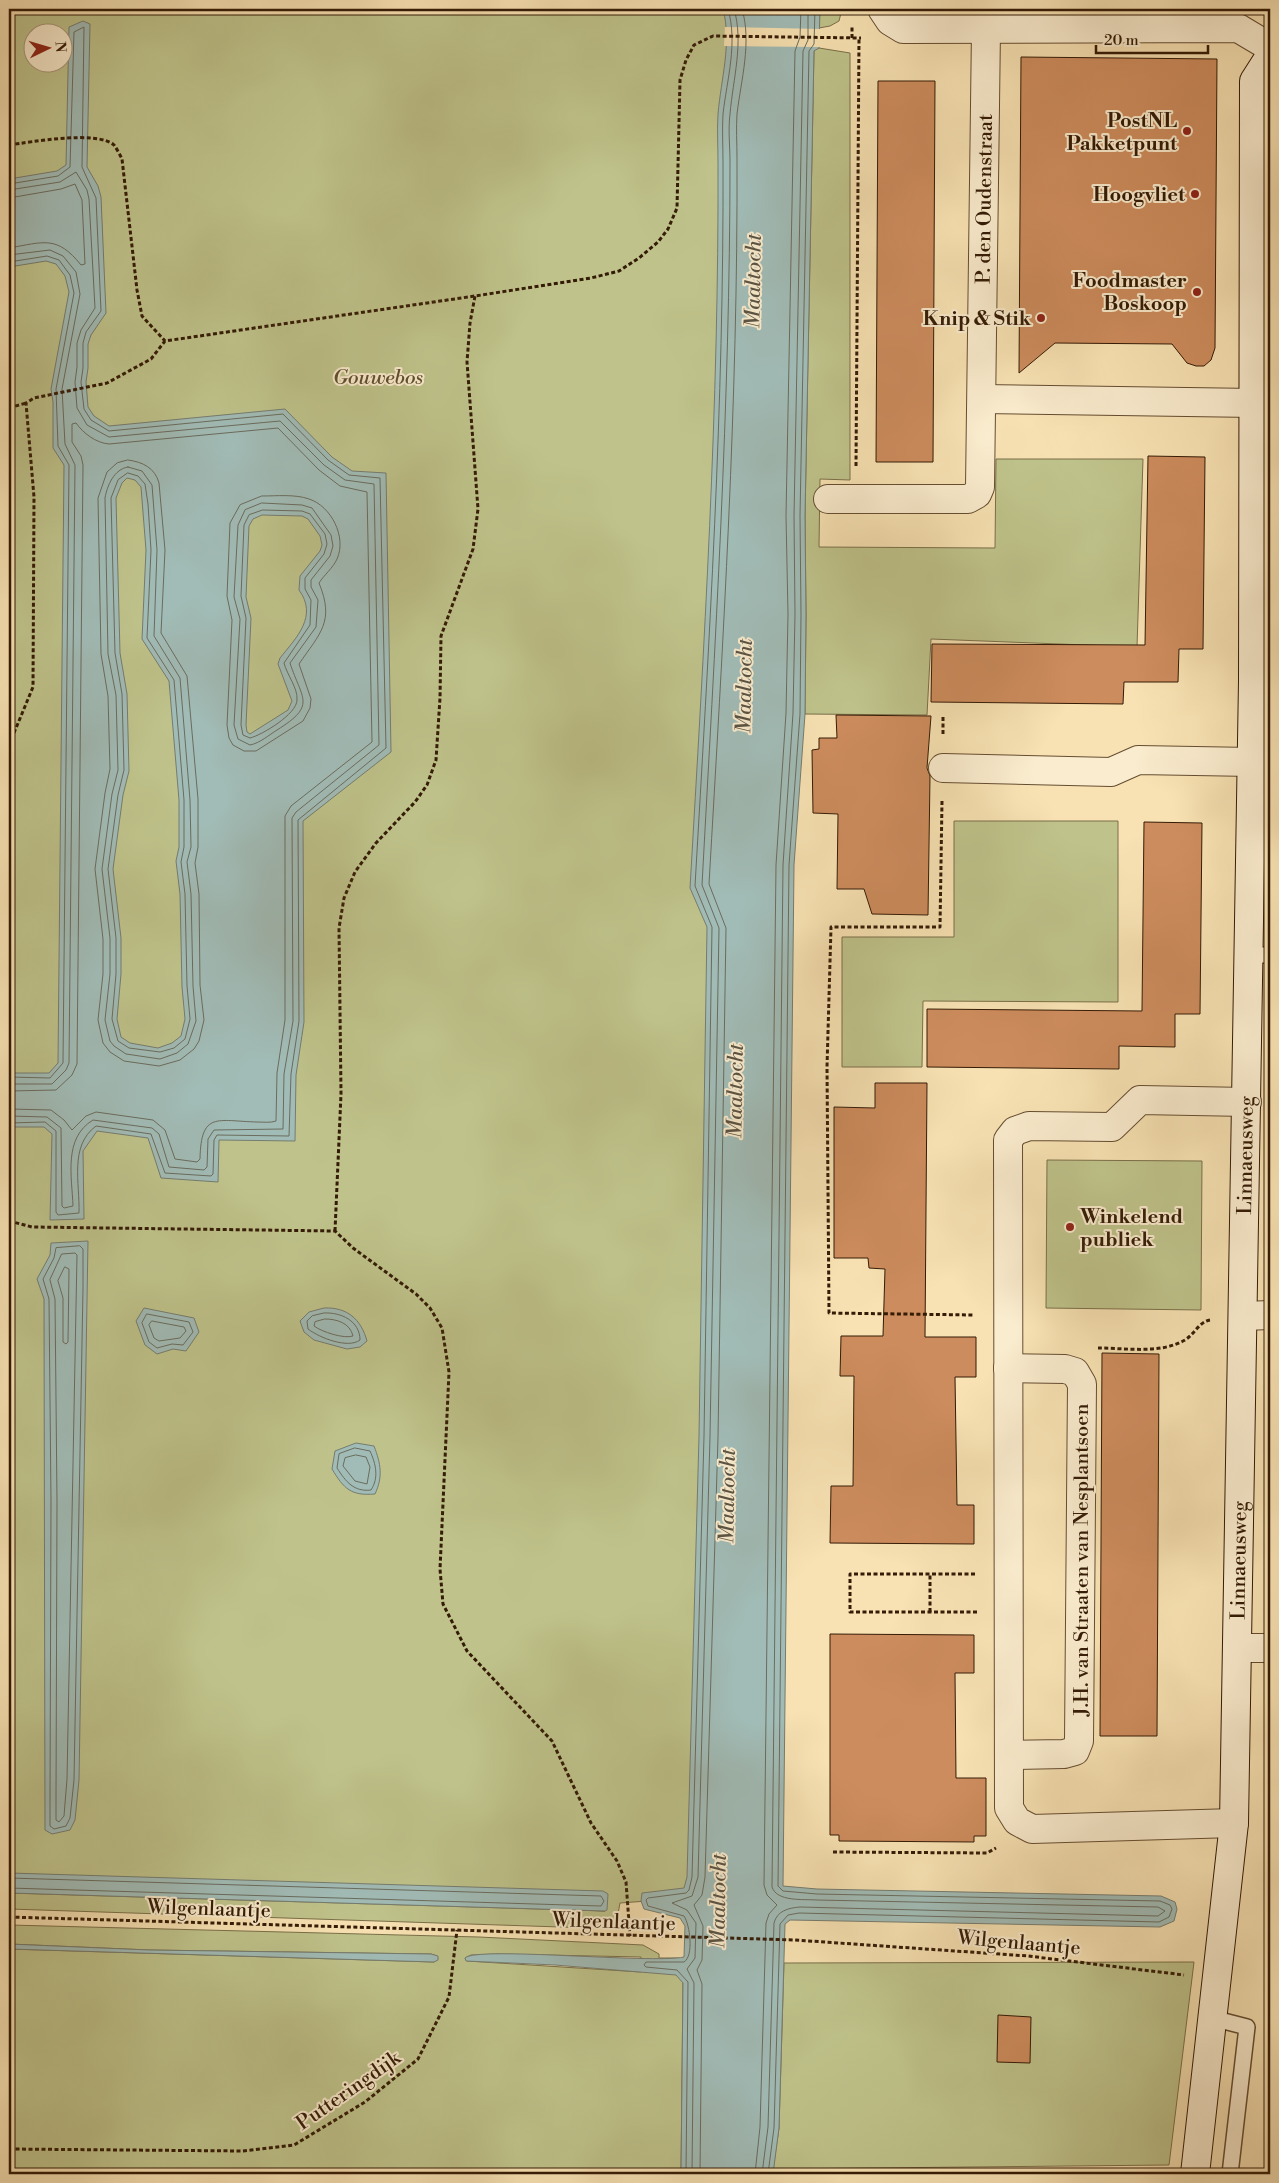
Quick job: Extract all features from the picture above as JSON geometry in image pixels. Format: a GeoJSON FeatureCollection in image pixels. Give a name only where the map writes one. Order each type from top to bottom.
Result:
{"type":"FeatureCollection","features":[{"type":"Feature","properties":{"kind":"street"},"geometry":{"type":"LineString","coordinates":[[882,9],[890,21],[903,29],[1238,28],[1270,47]]}},
{"type":"Feature","properties":{"kind":"street","name":"P. den Oudenstraat"},"geometry":{"type":"LineString","coordinates":[[828,499],[968,499],[976,494],[980,487],[986,29]]}},
{"type":"Feature","properties":{"kind":"street","name":"Linnaeusweg"},"geometry":{"type":"LineString","coordinates":[[1195,2174],[1234,1823],[1238,1648],[1257,1315],[1242,1240],[1247,1102],[1260,955],[1252,762],[1262,681],[1255,402],[1263,316],[1254,81],[1270,56]]}},
{"type":"Feature","properties":{"kind":"street"},"geometry":{"type":"LineString","coordinates":[[982,399],[1255,402]]}},
{"type":"Feature","properties":{"kind":"street"},"geometry":{"type":"LineString","coordinates":[[943,768],[1111,772],[1138,760],[1252,762]]}},
{"type":"Feature","properties":{"kind":"street"},"geometry":{"type":"LineString","coordinates":[[1234,1823],[1032,1829],[1016,1821],[1009,1808],[1008,1140],[1015,1131],[1029,1126],[1112,1127],[1140,1100],[1247,1102]]}},
{"type":"Feature","properties":{"kind":"street","name":"J.H. van Straaten van Nesplantsoen"},"geometry":{"type":"LineString","coordinates":[[1008,1368],[1065,1369],[1075,1372],[1082,1384],[1079,1741],[1075,1751],[1064,1754],[1009,1754]]}},
{"type":"Feature","properties":{"kind":"street"},"geometry":{"type":"LineString","coordinates":[[1238,1648],[1270,1648]]}},
{"type":"Feature","properties":{"kind":"lane"},"geometry":{"type":"LineString","coordinates":[[1212,2018],[1247,2027],[1230,2174]]}},
{"type":"Feature","properties":{"kind":"path"},"geometry":{"type":"LineString","coordinates":[[9,408],[26,403],[34,398],[107,383],[151,359],[165,341],[475,296],[591,278],[619,271],[640,258],[658,242],[668,229],[677,208],[680,80],[686,60],[694,45],[713,36],[852,38]]}},
{"type":"Feature","properties":{"kind":"path"},"geometry":{"type":"LineString","coordinates":[[856,500],[859,38]]}},
{"type":"Feature","properties":{"kind":"path"},"geometry":{"type":"LineString","coordinates":[[9,145],[54,138],[100,139],[114,145],[122,159],[137,290],[142,316],[165,341]]}},
{"type":"Feature","properties":{"kind":"path"},"geometry":{"type":"LineString","coordinates":[[335,1231],[341,1094],[339,928],[344,898],[355,872],[376,843],[415,802],[427,785],[436,760],[441,636],[473,549],[478,509],[467,362],[470,323],[475,296]]}},
{"type":"Feature","properties":{"kind":"path"},"geometry":{"type":"LineString","coordinates":[[9,745],[33,687],[34,497],[26,403]]}},
{"type":"Feature","properties":{"kind":"path"},"geometry":{"type":"LineString","coordinates":[[943,715],[940,927],[831,927],[827,1067],[829,1313],[1008,1315]]}},
{"type":"Feature","properties":{"kind":"path"},"geometry":{"type":"LineString","coordinates":[[9,1222],[32,1227],[335,1231],[353,1248],[416,1294],[430,1308],[442,1328],[449,1372],[440,1568],[443,1604],[467,1652],[552,1741],[591,1823],[617,1861],[626,1882],[630,1936]]}},
{"type":"Feature","properties":{"kind":"path"},"geometry":{"type":"LineString","coordinates":[[1097,1348],[1166,1348],[1185,1340],[1204,1321],[1257,1315]]}},
{"type":"Feature","properties":{"kind":"path"},"geometry":{"type":"LineString","coordinates":[[1008,1574],[850,1574],[850,1612],[1008,1613]]}},
{"type":"Feature","properties":{"kind":"path"},"geometry":{"type":"LineString","coordinates":[[930,1574],[930,1612]]}},
{"type":"Feature","properties":{"kind":"path"},"geometry":{"type":"LineString","coordinates":[[833,1852],[987,1853],[1032,1829]]}},
{"type":"Feature","properties":{"kind":"path","name":"Wilgenlaantje"},"geometry":{"type":"LineString","coordinates":[[9,1917],[795,1940],[1028,1956],[1216,1979]]}},
{"type":"Feature","properties":{"kind":"path","name":"Putteringdijk"},"geometry":{"type":"LineString","coordinates":[[9,2149],[243,2151],[294,2145],[365,2102],[418,2059],[449,1997],[457,1930]]}},
{"type":"Feature","properties":{"kind":"green space","name":"Gouwebos"},"geometry":{"type":"Polygon","coordinates":[[[9,9],[750,9],[729,1895],[620,1903],[618,1914],[609,1925],[591,1928],[9,1909],[9,1893],[605,1911],[9,1884],[9,9]]]}},
{"type":"Feature","properties":{"kind":"green space"},"geometry":{"type":"Polygon","coordinates":[[[820,9],[842,9],[839,21],[830,26],[819,28],[820,9]]]}},
{"type":"Feature","properties":{"kind":"green space"},"geometry":{"type":"Polygon","coordinates":[[[819,48],[850,53],[850,480],[820,479],[819,547],[995,548],[996,459],[1143,459],[1137,647],[931,639],[927,715],[805,714],[805,516],[814,50],[819,48]]]}},
{"type":"Feature","properties":{"kind":"green space"},"geometry":{"type":"Polygon","coordinates":[[[954,821],[1118,821],[1118,1002],[923,1001],[922,1067],[842,1067],[842,937],[954,937],[954,821]]]}},
{"type":"Feature","properties":{"kind":"green space"},"geometry":{"type":"Polygon","coordinates":[[[1047,1160],[1202,1161],[1201,1310],[1046,1308],[1047,1160]]]}},
{"type":"Feature","properties":{"kind":"green space"},"geometry":{"type":"Polygon","coordinates":[[[9,1925],[479,1937],[643,1945],[659,1954],[659,1958],[678,1958],[683,1983],[681,2174],[9,2174],[9,1949],[434,1962],[438,1959],[437,1956],[431,1954],[149,1950],[9,1944],[9,1925]],[[498,1954],[471,1955],[465,1958],[467,1961],[641,1972],[641,1957],[498,1954]]]}},
{"type":"Feature","properties":{"kind":"green space"},"geometry":{"type":"Polygon","coordinates":[[[1194,1962],[1169,2165],[773,2169],[779,2128],[784,1963],[1194,1962]]]}},
{"type":"Feature","properties":{"kind":"water","name":"Maaltocht"},"geometry":{"type":"Polygon","coordinates":[[[723,9],[820,9],[819,48],[814,51],[805,516],[805,714],[794,865],[783,1886],[817,1889],[1161,1896],[1175,1902],[1177,1909],[1174,1921],[1160,1927],[790,1920],[785,1924],[779,2128],[773,2174],[681,2174],[683,1983],[676,1975],[555,1965],[466,1961],[465,1958],[477,1955],[500,1954],[666,1959],[684,1957],[685,1926],[680,1918],[644,1909],[641,1901],[642,1893],[684,1888],[687,1877],[699,1436],[707,927],[690,888],[713,435],[718,253],[718,120],[726,48],[723,9]]]}},
{"type":"Feature","properties":{"kind":"water"},"geometry":{"type":"Polygon","coordinates":[[[83,21],[90,24],[87,167],[98,186],[101,197],[106,313],[91,335],[88,344],[86,382],[88,407],[94,416],[109,426],[285,409],[332,457],[352,471],[386,473],[391,752],[303,821],[304,1022],[296,1075],[295,1141],[219,1140],[218,1182],[161,1178],[148,1138],[97,1131],[83,1151],[84,1219],[50,1220],[52,1134],[44,1127],[9,1127],[9,1073],[49,1073],[58,1063],[64,465],[53,448],[53,402],[51,389],[69,292],[65,276],[56,264],[46,261],[9,267],[9,179],[57,171],[66,165],[68,72],[72,72],[72,26],[83,21]],[[127,478],[122,483],[116,498],[120,653],[127,694],[129,771],[123,795],[113,869],[121,938],[121,974],[117,1019],[121,1037],[130,1043],[158,1048],[172,1043],[181,1036],[185,1019],[182,987],[180,894],[176,861],[179,847],[179,800],[169,681],[142,639],[146,550],[141,487],[135,480],[127,478]],[[262,515],[253,519],[249,526],[246,597],[251,618],[246,725],[247,732],[250,734],[288,710],[292,701],[278,664],[280,658],[303,626],[306,609],[299,590],[300,576],[320,551],[322,545],[320,536],[308,519],[302,516],[262,515]]]}},
{"type":"Feature","properties":{"kind":"water"},"geometry":{"type":"Polygon","coordinates":[[[88,1241],[79,1780],[75,1820],[70,1830],[52,1834],[45,1830],[44,1299],[37,1279],[50,1255],[51,1243],[88,1241]]]}},
{"type":"Feature","properties":{"kind":"water"},"geometry":{"type":"Polygon","coordinates":[[[144,1308],[194,1318],[199,1332],[186,1351],[173,1349],[157,1354],[145,1345],[136,1321],[144,1308]]]}},
{"type":"Feature","properties":{"kind":"water"},"geometry":{"type":"Polygon","coordinates":[[[324,1308],[340,1310],[352,1316],[361,1326],[367,1341],[360,1347],[347,1349],[314,1340],[304,1332],[300,1321],[309,1312],[324,1308]]]}},
{"type":"Feature","properties":{"kind":"water"},"geometry":{"type":"Polygon","coordinates":[[[356,1443],[374,1446],[380,1470],[375,1494],[360,1494],[349,1490],[340,1482],[332,1469],[335,1451],[356,1443]]]}},
{"type":"Feature","properties":{"kind":"water"},"geometry":{"type":"Polygon","coordinates":[[[9,1873],[603,1891],[608,1894],[607,1910],[605,1911],[9,1893],[9,1873]]]}},
{"type":"Feature","properties":{"kind":"water"},"geometry":{"type":"Polygon","coordinates":[[[9,1944],[149,1950],[431,1954],[438,1956],[438,1960],[434,1962],[9,1949],[9,1944]]]}},
{"type":"Feature","properties":{"kind":"pier"},"geometry":{"type":"Polygon","coordinates":[[[725,27],[822,29],[821,47],[724,46],[725,27]]]}},
{"type":"Feature","properties":{"kind":"building"},"geometry":{"type":"Polygon","coordinates":[[[1021,57],[1217,59],[1215,348],[1211,360],[1204,366],[1187,363],[1172,344],[1055,343],[1019,373],[1021,57]]]}},
{"type":"Feature","properties":{"kind":"building"},"geometry":{"type":"Polygon","coordinates":[[[878,81],[935,81],[933,462],[876,462],[878,81]]]}},
{"type":"Feature","properties":{"kind":"building"},"geometry":{"type":"Polygon","coordinates":[[[1148,456],[1205,457],[1203,649],[1179,649],[1178,682],[1124,682],[1123,704],[931,702],[932,644],[1145,645],[1148,456]]]}},
{"type":"Feature","properties":{"kind":"building"},"geometry":{"type":"Polygon","coordinates":[[[836,715],[931,716],[927,768],[930,776],[928,915],[872,914],[864,889],[837,889],[838,814],[813,813],[812,750],[819,749],[819,738],[837,738],[836,715]]]}},
{"type":"Feature","properties":{"kind":"building"},"geometry":{"type":"Polygon","coordinates":[[[1144,822],[1202,823],[1200,1014],[1175,1014],[1175,1047],[1119,1046],[1119,1069],[927,1067],[927,1009],[1142,1011],[1144,822]]]}},
{"type":"Feature","properties":{"kind":"building"},"geometry":{"type":"Polygon","coordinates":[[[875,1083],[927,1083],[925,1337],[976,1337],[976,1377],[955,1377],[957,1505],[974,1505],[974,1544],[830,1543],[831,1486],[853,1486],[854,1376],[840,1376],[841,1336],[883,1336],[885,1269],[869,1268],[868,1258],[834,1258],[834,1107],[875,1108],[875,1083]]]}},
{"type":"Feature","properties":{"kind":"building"},"geometry":{"type":"Polygon","coordinates":[[[1102,1353],[1159,1354],[1157,1736],[1100,1736],[1102,1353]]]}},
{"type":"Feature","properties":{"kind":"building"},"geometry":{"type":"Polygon","coordinates":[[[830,1634],[974,1635],[974,1673],[955,1673],[956,1778],[986,1778],[986,1836],[974,1836],[974,1842],[839,1841],[839,1835],[830,1835],[830,1634]]]}},
{"type":"Feature","properties":{"kind":"building"},"geometry":{"type":"Polygon","coordinates":[[[998,2015],[1031,2017],[1030,2063],[997,2062],[998,2015]]]}},
{"type":"Feature","properties":{"kind":"place","name":"PostNL Pakketpunt"},"geometry":{"type":"Point","coordinates":[1187,131]}},
{"type":"Feature","properties":{"kind":"place","name":"Hoogvliet"},"geometry":{"type":"Point","coordinates":[1195,194]}},
{"type":"Feature","properties":{"kind":"place","name":"Foodmaster Boskoop"},"geometry":{"type":"Point","coordinates":[1197,292]}},
{"type":"Feature","properties":{"kind":"place","name":"Knip & Stik"},"geometry":{"type":"Point","coordinates":[1041,318]}},
{"type":"Feature","properties":{"kind":"place","name":"Winkelend publiek"},"geometry":{"type":"Point","coordinates":[1070,1227]}}]}
